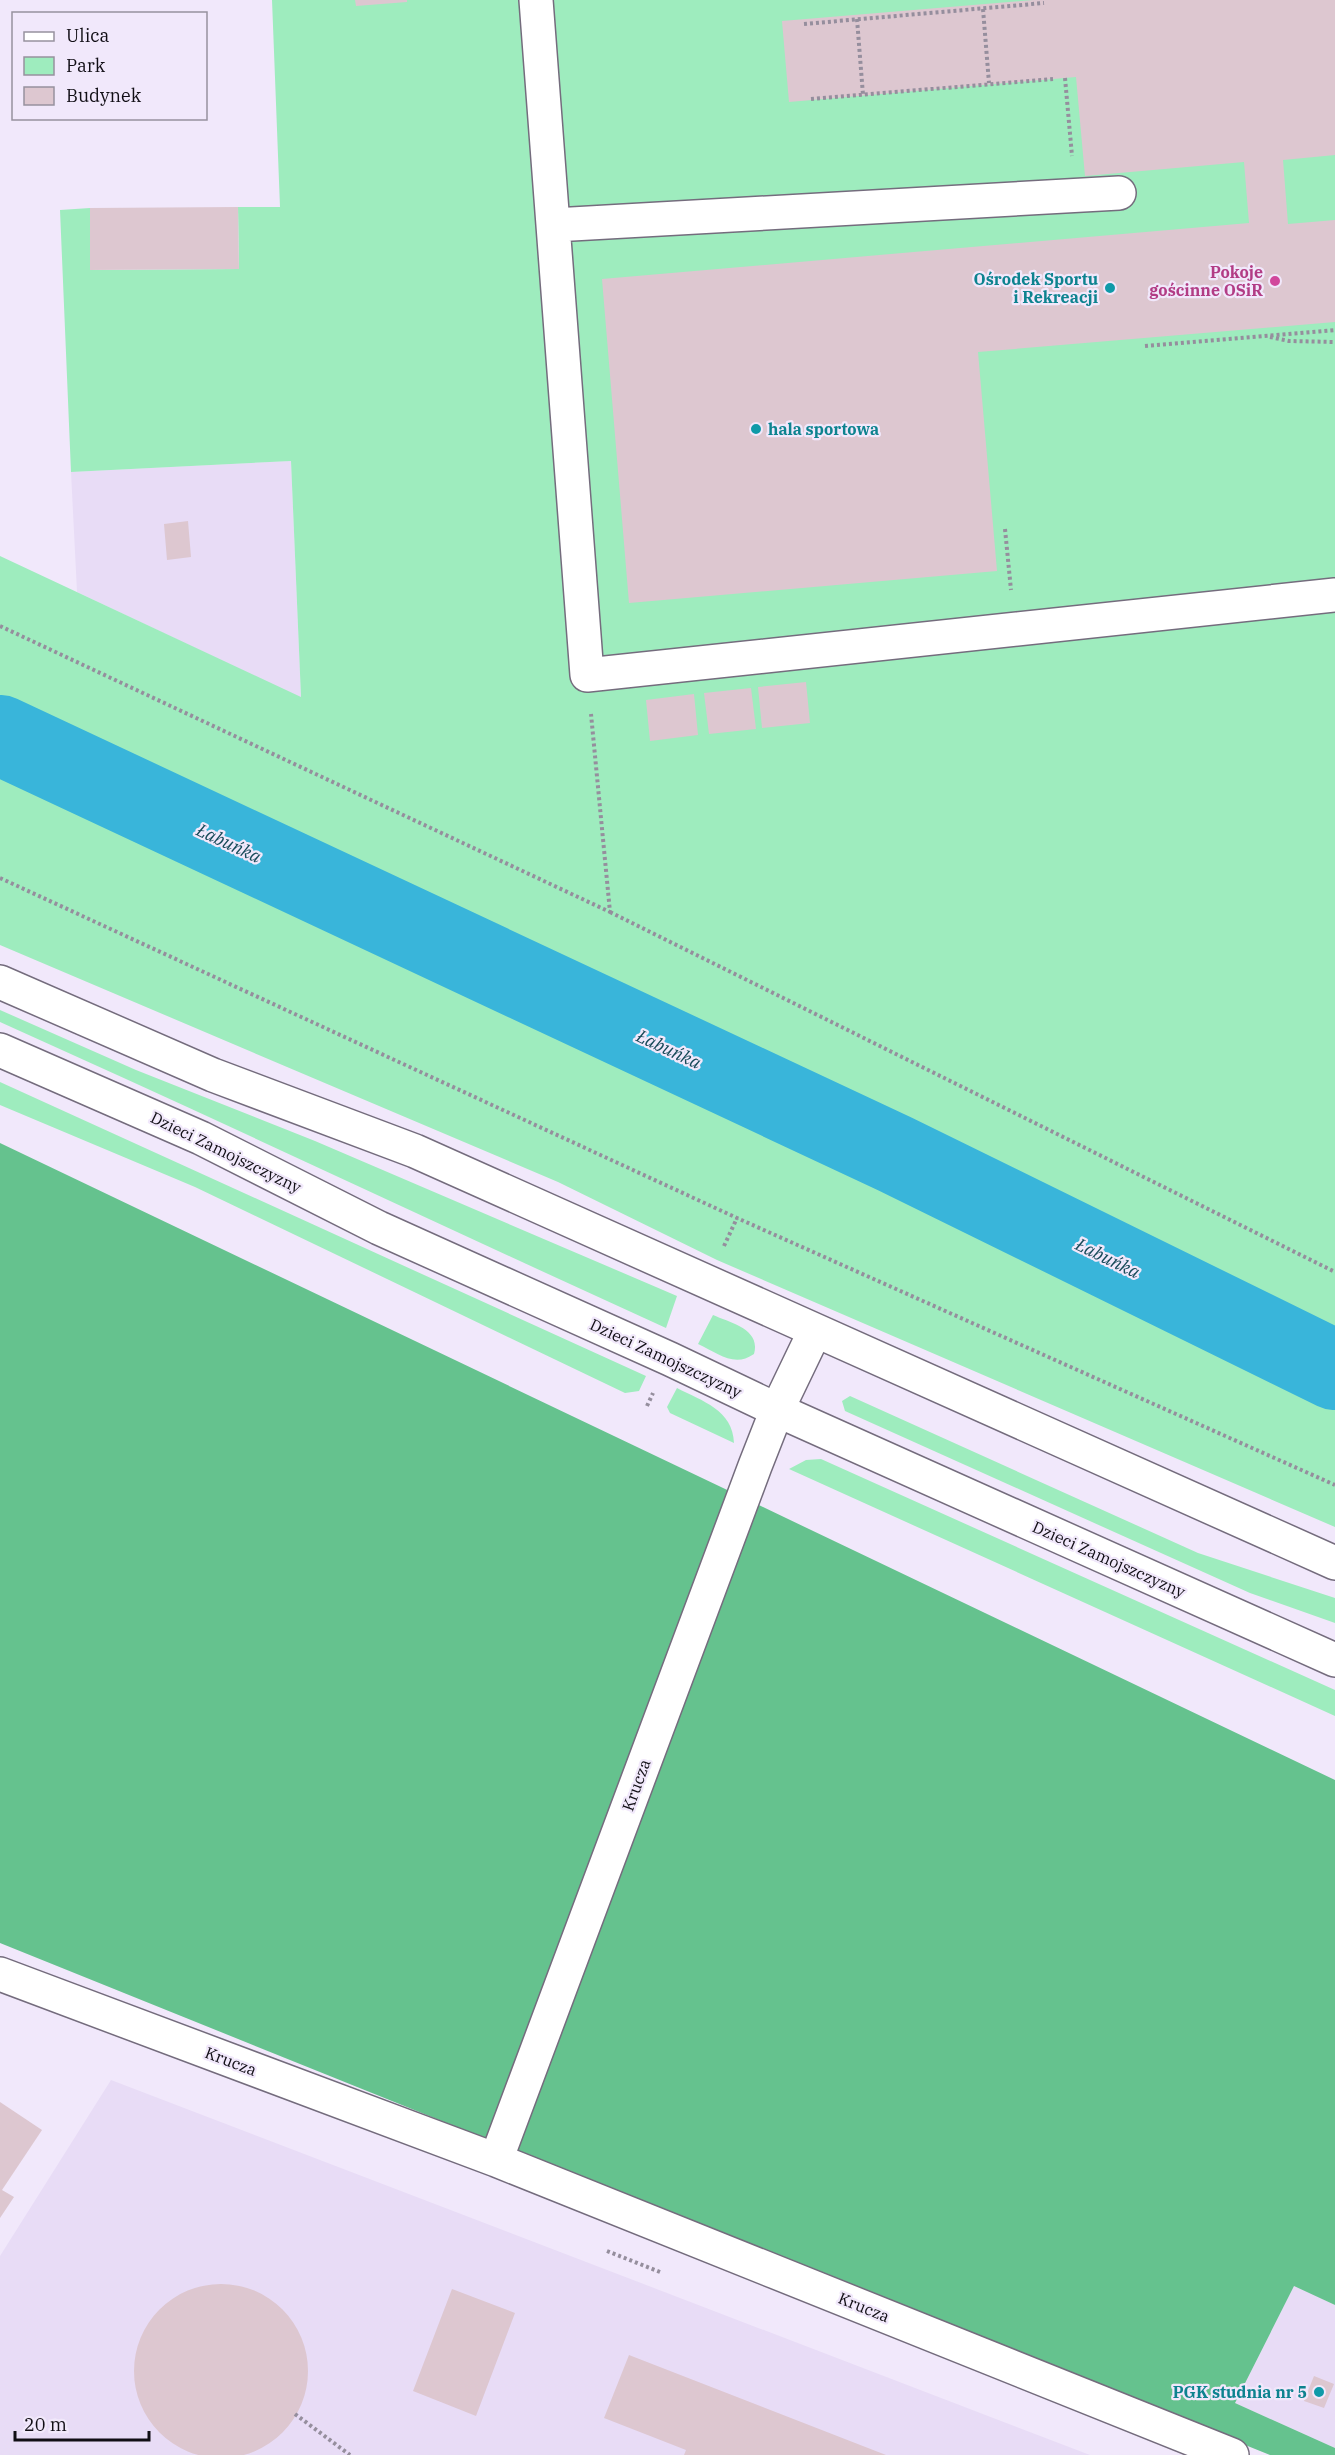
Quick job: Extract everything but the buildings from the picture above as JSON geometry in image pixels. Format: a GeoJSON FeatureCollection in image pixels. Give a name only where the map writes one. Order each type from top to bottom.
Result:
{"type":"FeatureCollection","features":[{"type":"Feature","properties":{"kind":"main road"},"geometry":{"type":"LineString","coordinates":[[536,0],[587,675],[1335,595]]}},
{"type":"Feature","properties":{"kind":"main road"},"geometry":{"type":"LineString","coordinates":[[554,225],[1119,193]]}},
{"type":"Feature","properties":{"kind":"main road"},"geometry":{"type":"LineString","coordinates":[[0,982],[213,1075],[415,1151],[1335,1563]]}},
{"type":"Feature","properties":{"kind":"main road","name":"Dzieci Zamojszczyzny"},"geometry":{"type":"LineString","coordinates":[[0,1050],[201,1138],[379,1228],[777,1410],[1335,1660]]}},
{"type":"Feature","properties":{"kind":"main road","name":"Krucza"},"geometry":{"type":"LineString","coordinates":[[496,2160],[777,1410],[815,1331]]}},
{"type":"Feature","properties":{"kind":"main road","name":"Krucza"},"geometry":{"type":"LineString","coordinates":[[0,1974],[496,2160],[1232,2455]]}},
{"type":"Feature","properties":{"kind":"path"},"geometry":{"type":"LineString","coordinates":[[804,24],[1044,3]]}},
{"type":"Feature","properties":{"kind":"path"},"geometry":{"type":"LineString","coordinates":[[982,9],[989,83]]}},
{"type":"Feature","properties":{"kind":"path"},"geometry":{"type":"LineString","coordinates":[[857,19],[863,95]]}},
{"type":"Feature","properties":{"kind":"path"},"geometry":{"type":"LineString","coordinates":[[1065,78],[1076,195]]}},
{"type":"Feature","properties":{"kind":"path"},"geometry":{"type":"LineString","coordinates":[[811,99],[1053,79]]}},
{"type":"Feature","properties":{"kind":"path"},"geometry":{"type":"LineString","coordinates":[[1145,346],[1335,330]]}},
{"type":"Feature","properties":{"kind":"path"},"geometry":{"type":"LineString","coordinates":[[1267,336],[1289,341],[1335,342]]}},
{"type":"Feature","properties":{"kind":"path"},"geometry":{"type":"LineString","coordinates":[[1005,530],[1011,580]]}},
{"type":"Feature","properties":{"kind":"path"},"geometry":{"type":"LineString","coordinates":[[0,626],[610,912],[1335,1272]]}},
{"type":"Feature","properties":{"kind":"path"},"geometry":{"type":"LineString","coordinates":[[587,675],[610,912]]}},
{"type":"Feature","properties":{"kind":"path"},"geometry":{"type":"LineString","coordinates":[[0,878],[737,1218],[1335,1485]]}},
{"type":"Feature","properties":{"kind":"path"},"geometry":{"type":"LineString","coordinates":[[722,1250],[737,1218]]}},
{"type":"Feature","properties":{"kind":"path"},"geometry":{"type":"LineString","coordinates":[[295,2414],[350,2455]]}},
{"type":"Feature","properties":{"kind":"shaded area"},"geometry":{"type":"Polygon","coordinates":[[[291,461],[301,698],[77,592],[71,472],[291,461]]]}},
{"type":"Feature","properties":{"kind":"shaded area"},"geometry":{"type":"Polygon","coordinates":[[[111,2080],[1090,2455],[0,2455],[0,2256],[111,2080]]]}},
{"type":"Feature","properties":{"kind":"shaded area"},"geometry":{"type":"Polygon","coordinates":[[[1294,2285],[1335,2305],[1335,2448],[1235,2403],[1294,2285]]]}},
{"type":"Feature","properties":{"kind":"green space"},"geometry":{"type":"Polygon","coordinates":[[[272,0],[1335,0],[1335,1527],[717,1260],[558,1182],[0,945],[0,556],[301,697],[291,461],[71,472],[60,210],[90,208],[90,270],[239,269],[238,207],[280,207],[272,0]]]}},
{"type":"Feature","properties":{"kind":"green space"},"geometry":{"type":"Polygon","coordinates":[[[0,1010],[136,1070],[315,1141],[677,1296],[666,1328],[0,1022],[0,1010]]]}},
{"type":"Feature","properties":{"kind":"green space"},"geometry":{"type":"Polygon","coordinates":[[[0,1082],[646,1376],[639,1391],[625,1393],[195,1187],[0,1105],[0,1082]]]}},
{"type":"Feature","properties":{"kind":"green space"},"geometry":{"type":"Polygon","coordinates":[[[0,1143],[1335,1780],[1335,2305],[1294,2286],[1235,2403],[1335,2448],[1335,2455],[1270,2455],[0,1943],[0,1143]]]}},
{"type":"Feature","properties":{"kind":"green space"},"geometry":{"type":"Polygon","coordinates":[[[713,1315],[736,1324],[749,1333],[755,1345],[754,1354],[740,1360],[726,1358],[698,1344],[713,1315]]]}},
{"type":"Feature","properties":{"kind":"green space"},"geometry":{"type":"Polygon","coordinates":[[[677,1388],[706,1402],[722,1415],[728,1422],[734,1443],[670,1413],[667,1407],[677,1388]]]}},
{"type":"Feature","properties":{"kind":"green space"},"geometry":{"type":"Polygon","coordinates":[[[850,1396],[1198,1553],[1335,1598],[1335,1623],[1250,1593],[845,1411],[842,1401],[850,1396]]]}},
{"type":"Feature","properties":{"kind":"green space"},"geometry":{"type":"Polygon","coordinates":[[[821,1459],[1335,1690],[1335,1716],[789,1469],[806,1460],[821,1459]]]}},
{"type":"Feature","properties":{"kind":"waterway","name":"Łabuńka"},"geometry":{"type":"LineString","coordinates":[[0,735],[895,1154],[1335,1370]]}},
{"type":"Feature","properties":{"kind":"place","name":"Pokoje gościnne OSiR"},"geometry":{"type":"Point","coordinates":[1275,281]}},
{"type":"Feature","properties":{"kind":"place","name":"Ośrodek Sportu i Rekreacji"},"geometry":{"type":"Point","coordinates":[1110,288]}},
{"type":"Feature","properties":{"kind":"place","name":"hala sportowa"},"geometry":{"type":"Point","coordinates":[756,429]}},
{"type":"Feature","properties":{"kind":"place","name":"PGK studnia nr 5"},"geometry":{"type":"Point","coordinates":[1319,2392]}}]}
